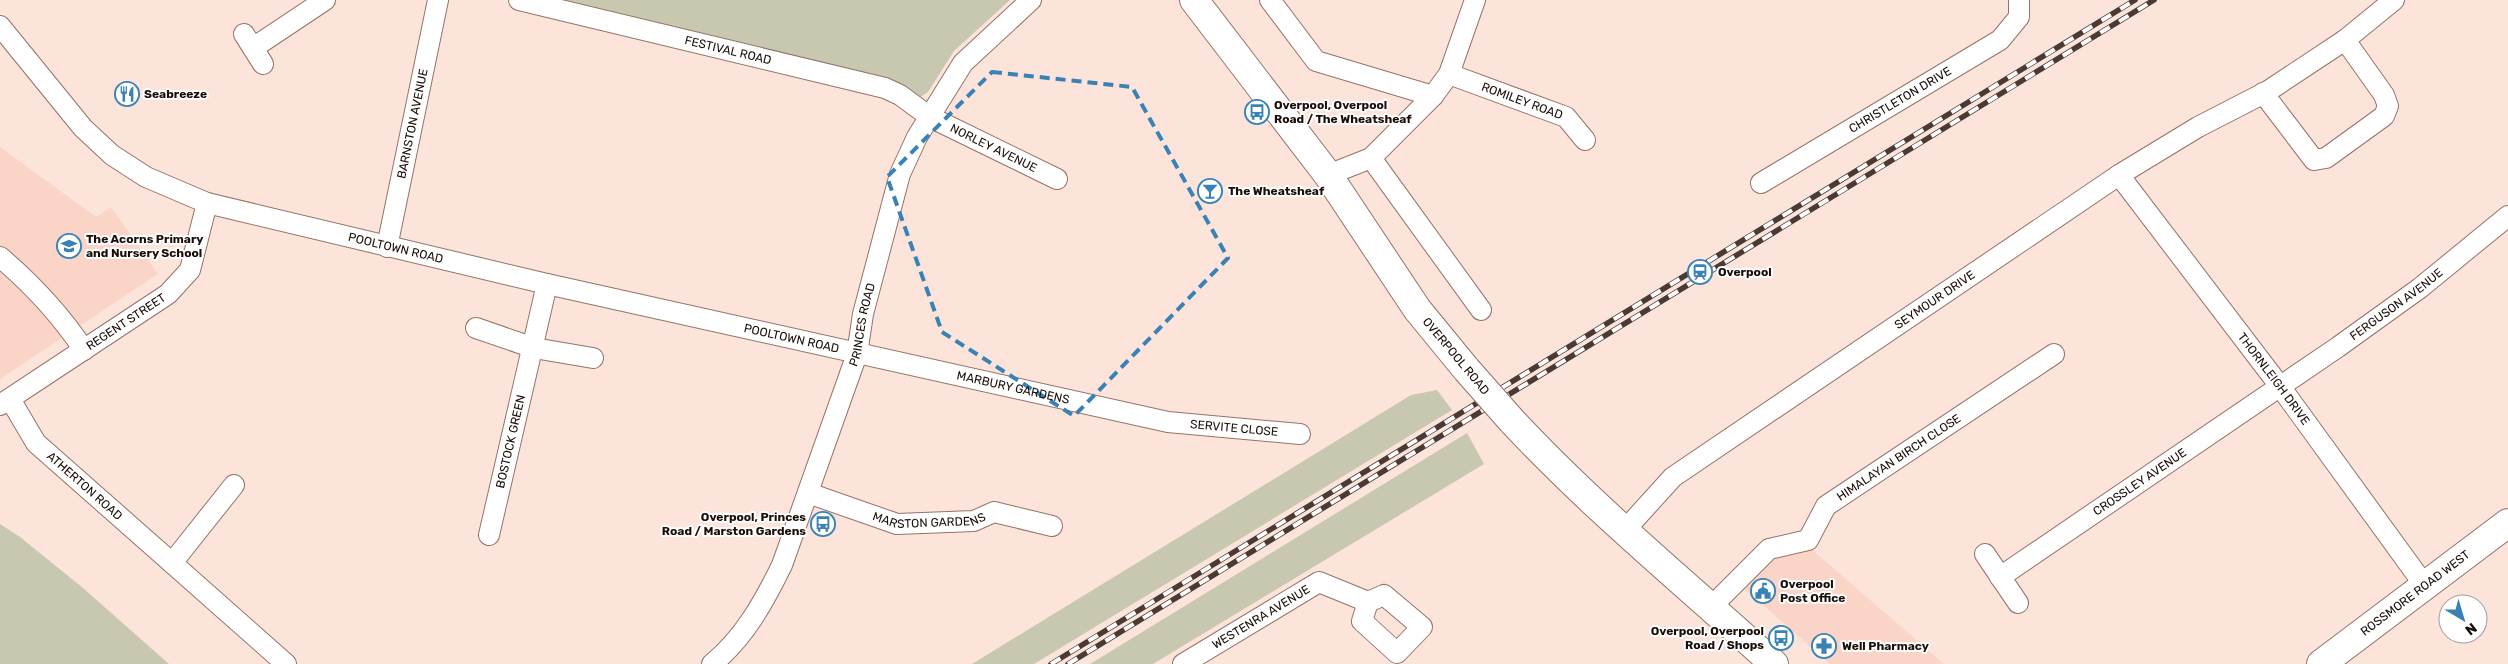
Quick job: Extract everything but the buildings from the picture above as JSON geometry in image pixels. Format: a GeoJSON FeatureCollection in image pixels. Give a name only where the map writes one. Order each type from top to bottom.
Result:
{"type":"FeatureCollection","features":[{"type":"Feature","properties":{"kind":"main road","name":"OVERPOOL ROAD"},"geometry":{"type":"LineString","coordinates":[[1194,0],[1328,174],[1417,309],[1467,370],[1540,451],[1624,530],[1774,664]]}},
{"type":"Feature","properties":{"kind":"main road","name":"ROSSMORE ROAD WEST"},"geometry":{"type":"LineString","coordinates":[[2321,664],[2508,523]]}},
{"type":"Feature","properties":{"kind":"street"},"geometry":{"type":"LineString","coordinates":[[253,49],[325,0]]}},
{"type":"Feature","properties":{"kind":"street","name":"BARNSTON AVENUE"},"geometry":{"type":"LineString","coordinates":[[387,247],[438,0]]}},
{"type":"Feature","properties":{"kind":"street","name":"FESTIVAL ROAD"},"geometry":{"type":"LineString","coordinates":[[519,0],[885,88],[900,95],[930,117]]}},
{"type":"Feature","properties":{"kind":"street","name":"PRINCES ROAD"},"geometry":{"type":"LineString","coordinates":[[712,664],[748,626],[766,599],[782,565],[857,354],[863,314],[900,174],[917,137],[963,63],[1031,0]]}},
{"type":"Feature","properties":{"kind":"street"},"geometry":{"type":"LineString","coordinates":[[1270,0],[1316,61],[1433,96]]}},
{"type":"Feature","properties":{"kind":"street"},"geometry":{"type":"LineString","coordinates":[[1328,174],[1371,158],[1433,96],[1449,74],[1475,0]]}},
{"type":"Feature","properties":{"kind":"street","name":"CHRISTLETON DRIVE"},"geometry":{"type":"LineString","coordinates":[[1761,183],[2000,40],[2019,17],[2019,0]]}},
{"type":"Feature","properties":{"kind":"street","name":"SEYMOUR DRIVE"},"geometry":{"type":"LineString","coordinates":[[1624,530],[1673,477],[2119,175],[2198,127],[2263,93],[2345,40],[2394,0]]}},
{"type":"Feature","properties":{"kind":"street","name":"POOLTOWN ROAD"},"geometry":{"type":"LineString","coordinates":[[0,26],[83,128],[112,154],[146,177],[207,203],[387,247],[857,354]]}},
{"type":"Feature","properties":{"kind":"street"},"geometry":{"type":"LineString","coordinates":[[2263,93],[2314,160],[2326,158],[2384,116],[2388,106],[2384,94],[2345,40]]}},
{"type":"Feature","properties":{"kind":"street","name":"ROMILEY ROAD"},"geometry":{"type":"LineString","coordinates":[[1449,74],[1566,117],[1585,140]]}},
{"type":"Feature","properties":{"kind":"street","name":"NORLEY AVENUE"},"geometry":{"type":"LineString","coordinates":[[930,117],[1057,179]]}},
{"type":"Feature","properties":{"kind":"street"},"geometry":{"type":"LineString","coordinates":[[1371,158],[1481,310]]}},
{"type":"Feature","properties":{"kind":"street","name":"THORNLEIGH DRIVE"},"geometry":{"type":"LineString","coordinates":[[2119,175],[2279,385],[2425,586]]}},
{"type":"Feature","properties":{"kind":"street","name":"REGENT STREET"},"geometry":{"type":"LineString","coordinates":[[5,402],[168,294],[190,270],[207,203]]}},
{"type":"Feature","properties":{"kind":"street","name":"FERGUSON AVENUE"},"geometry":{"type":"LineString","coordinates":[[2279,385],[2338,347],[2420,288],[2508,216]]}},
{"type":"Feature","properties":{"kind":"street"},"geometry":{"type":"LineString","coordinates":[[0,257],[35,287],[66,323],[84,350]]}},
{"type":"Feature","properties":{"kind":"street","name":"BOSTOCK GREEN"},"geometry":{"type":"LineString","coordinates":[[489,535],[534,348],[547,284]]}},
{"type":"Feature","properties":{"kind":"street"},"geometry":{"type":"LineString","coordinates":[[476,328],[534,348],[593,358]]}},
{"type":"Feature","properties":{"kind":"street","name":"MARBURY GARDENS"},"geometry":{"type":"LineString","coordinates":[[857,354],[1168,422]]}},
{"type":"Feature","properties":{"kind":"street","name":"HIMALAYAN BIRCH CLOSE"},"geometry":{"type":"LineString","coordinates":[[1711,607],[1769,549],[1808,540],[1826,506],[2054,354]]}},
{"type":"Feature","properties":{"kind":"street","name":"CROSSLEY AVENUE"},"geometry":{"type":"LineString","coordinates":[[2000,577],[2279,385]]}},
{"type":"Feature","properties":{"kind":"street","name":"ATHERTON ROAD"},"geometry":{"type":"LineString","coordinates":[[5,402],[36,443],[286,664]]}},
{"type":"Feature","properties":{"kind":"street","name":"SERVITE CLOSE"},"geometry":{"type":"LineString","coordinates":[[1168,422],[1300,434]]}},
{"type":"Feature","properties":{"kind":"street"},"geometry":{"type":"LineString","coordinates":[[172,563],[234,485]]}},
{"type":"Feature","properties":{"kind":"street","name":"MARSTON GARDENS"},"geometry":{"type":"LineString","coordinates":[[808,493],[896,524],[974,521],[994,512],[1052,526]]}},
{"type":"Feature","properties":{"kind":"street"},"geometry":{"type":"LineString","coordinates":[[1985,554],[2018,603]]}},
{"type":"Feature","properties":{"kind":"street","name":"WESTENRA AVENUE"},"geometry":{"type":"LineString","coordinates":[[1183,664],[1319,582],[1368,602]]}},
{"type":"Feature","properties":{"kind":"highlighted area"},"geometry":{"type":"Polygon","coordinates":[[[992,72],[1132,87],[1228,258],[1074,416],[942,332],[887,177],[992,72]]]}},
{"type":"Feature","properties":{"kind":"shaded area","name":"The Acorns Primary and Nursery School"},"geometry":{"type":"Polygon","coordinates":[[[0,147],[96,217],[111,207],[158,274],[0,379],[0,147]]]}},
{"type":"Feature","properties":{"kind":"shaded area"},"geometry":{"type":"Polygon","coordinates":[[[1809,547],[1944,664],[1830,664],[1742,586],[1778,553],[1809,547]]]}},
{"type":"Feature","properties":{"kind":"green space"},"geometry":{"type":"Polygon","coordinates":[[[547,0],[1010,0],[954,51],[928,92],[919,98],[547,0]]]}},
{"type":"Feature","properties":{"kind":"green space"},"geometry":{"type":"Polygon","coordinates":[[[1437,390],[1452,410],[1034,664],[972,664],[1411,395],[1437,390]]]}},
{"type":"Feature","properties":{"kind":"green space"},"geometry":{"type":"Polygon","coordinates":[[[1467,433],[1484,464],[1153,664],[1090,664],[1467,433]]]}},
{"type":"Feature","properties":{"kind":"green space"},"geometry":{"type":"Polygon","coordinates":[[[0,524],[20,537],[83,588],[169,664],[0,664],[0,524]]]}},
{"type":"Feature","properties":{"kind":"railway"},"geometry":{"type":"LineString","coordinates":[[1051,664],[2135,0]]}},
{"type":"Feature","properties":{"kind":"railway"},"geometry":{"type":"LineString","coordinates":[[1068,664],[2154,0]]}},
{"type":"Feature","properties":{"kind":"place","name":"Seabreeze"},"geometry":{"type":"Point","coordinates":[127,94]}},
{"type":"Feature","properties":{"kind":"place","name":"Overpool, Overpool Road / The Wheatsheaf"},"geometry":{"type":"Point","coordinates":[1257,112]}},
{"type":"Feature","properties":{"kind":"place","name":"The Wheatsheaf"},"geometry":{"type":"Point","coordinates":[1210,191]}},
{"type":"Feature","properties":{"kind":"place","name":"The Acorns Primary and Nursery School"},"geometry":{"type":"Point","coordinates":[69,246]}},
{"type":"Feature","properties":{"kind":"place","name":"Overpool"},"geometry":{"type":"Point","coordinates":[1700,272]}},
{"type":"Feature","properties":{"kind":"place","name":"Overpool, Princes Road / Marston Gardens"},"geometry":{"type":"Point","coordinates":[823,524]}},
{"type":"Feature","properties":{"kind":"place","name":"Overpool Post Office"},"geometry":{"type":"Point","coordinates":[1763,591]}},
{"type":"Feature","properties":{"kind":"place","name":"Overpool, Overpool Road / Shops"},"geometry":{"type":"Point","coordinates":[1781,638]}},
{"type":"Feature","properties":{"kind":"place","name":"Well Pharmacy"},"geometry":{"type":"Point","coordinates":[1824,646]}}]}
